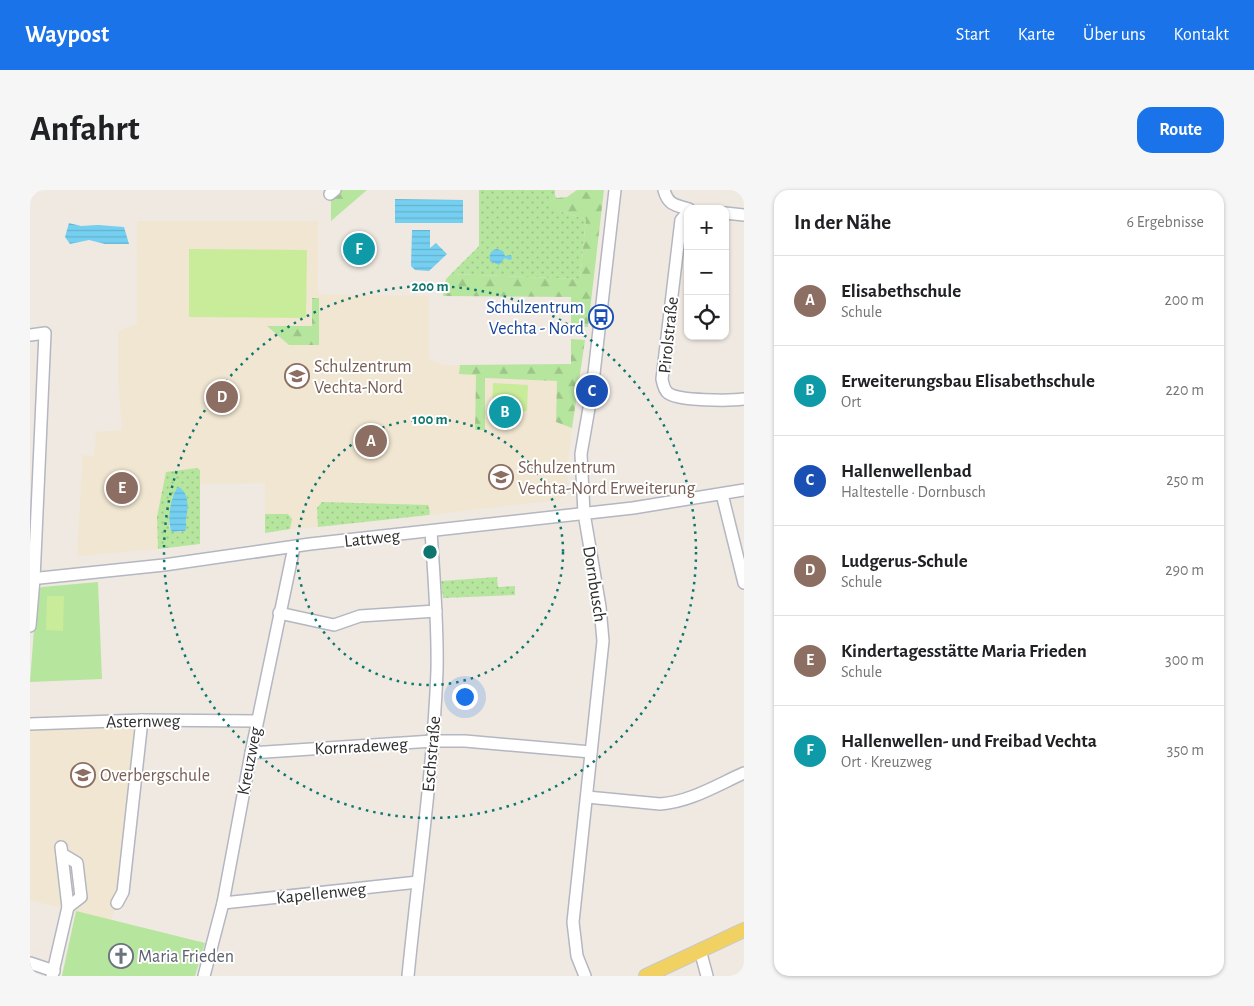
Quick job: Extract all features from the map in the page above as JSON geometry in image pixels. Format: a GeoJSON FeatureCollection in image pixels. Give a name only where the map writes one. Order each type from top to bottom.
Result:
{"type":"FeatureCollection","features":[{"type":"Feature","properties":{"kind":"main road"},"geometry":{"type":"LineString","coordinates":[[646,976],[744,930]]}},
{"type":"Feature","properties":{"kind":"street","name":"Dornbusch"},"geometry":{"type":"LineString","coordinates":[[585,976],[576,956],[573,922],[603,641],[600,607],[584,514],[581,454],[592,391],[615,190]]}},
{"type":"Feature","properties":{"kind":"street"},"geometry":{"type":"LineString","coordinates":[[664,190],[666,199],[674,205],[684,209]]}},
{"type":"Feature","properties":{"kind":"street"},"geometry":{"type":"LineString","coordinates":[[729,213],[744,215]]}},
{"type":"Feature","properties":{"kind":"street","name":"Pirolstraße"},"geometry":{"type":"LineString","coordinates":[[684,216],[681,220],[662,379],[663,387],[667,393],[678,397],[739,400]]}},
{"type":"Feature","properties":{"kind":"street"},"geometry":{"type":"LineString","coordinates":[[30,335],[45,333],[43,383],[35,451],[30,626]]}},
{"type":"Feature","properties":{"kind":"street","name":"Lattweg"},"geometry":{"type":"LineString","coordinates":[[32,579],[172,564],[294,546],[633,508],[744,490]]}},
{"type":"Feature","properties":{"kind":"street"},"geometry":{"type":"LineString","coordinates":[[722,494],[744,584]]}},
{"type":"Feature","properties":{"kind":"street","name":"Eschstraße"},"geometry":{"type":"LineString","coordinates":[[408,976],[433,742],[437,669],[436,611],[431,531]]}},
{"type":"Feature","properties":{"kind":"street","name":"Kreuzweg"},"geometry":{"type":"LineString","coordinates":[[204,976],[224,903],[257,721],[294,546]]}},
{"type":"Feature","properties":{"kind":"street"},"geometry":{"type":"LineString","coordinates":[[279,614],[334,625],[360,616],[436,611]]}},
{"type":"Feature","properties":{"kind":"street"},"geometry":{"type":"LineString","coordinates":[[117,903],[123,892],[142,720]]}},
{"type":"Feature","properties":{"kind":"street","name":"Asternweg"},"geometry":{"type":"LineString","coordinates":[[30,724],[142,720],[257,721]]}},
{"type":"Feature","properties":{"kind":"street","name":"Kornradeweg"},"geometry":{"type":"LineString","coordinates":[[251,752],[433,742],[497,743],[592,752]]}},
{"type":"Feature","properties":{"kind":"street"},"geometry":{"type":"LineString","coordinates":[[587,797],[660,804],[672,803],[686,799],[744,773]]}},
{"type":"Feature","properties":{"kind":"street"},"geometry":{"type":"LineString","coordinates":[[30,963],[53,973],[68,907],[61,850]]}},
{"type":"Feature","properties":{"kind":"street","name":"Kapellenweg"},"geometry":{"type":"LineString","coordinates":[[224,903],[418,882]]}},
{"type":"Feature","properties":{"kind":"street"},"geometry":{"type":"LineString","coordinates":[[700,950],[707,976]]}},
{"type":"Feature","properties":{"kind":"shaded area","name":"Schulzentrum Vechta-Nord"},"geometry":{"type":"Polygon","coordinates":[[[137,221],[318,221],[318,294],[429,296],[429,359],[443,365],[460,365],[460,374],[476,375],[475,430],[485,430],[484,378],[557,381],[556,422],[572,428],[568,461],[567,495],[557,500],[429,515],[430,512],[317,508],[318,527],[290,529],[292,519],[288,514],[265,514],[265,483],[200,484],[200,470],[166,472],[157,517],[158,549],[77,556],[83,455],[94,456],[96,432],[122,430],[118,379],[118,331],[137,324],[137,221]]]}},
{"type":"Feature","properties":{"kind":"shaded area","name":"Overbergschule"},"geometry":{"type":"Polygon","coordinates":[[[142,720],[117,903],[111,920],[30,900],[30,724],[142,720]]]}},
{"type":"Feature","properties":{"kind":"green space"},"geometry":{"type":"Polygon","coordinates":[[[341,190],[367,190],[331,221],[331,197],[341,190]]]}},
{"type":"Feature","properties":{"kind":"green space"},"geometry":{"type":"Polygon","coordinates":[[[479,190],[555,190],[557,198],[551,201],[559,211],[586,219],[580,279],[451,274],[479,246],[479,190]]]}},
{"type":"Feature","properties":{"kind":"green space"},"geometry":{"type":"Polygon","coordinates":[[[577,190],[604,190],[588,327],[571,327],[571,297],[443,296],[446,279],[451,274],[580,279],[586,219],[559,211],[551,206],[551,201],[567,197],[577,190]]]}},
{"type":"Feature","properties":{"kind":"green space"},"geometry":{"type":"Polygon","coordinates":[[[189,249],[307,250],[306,318],[189,317],[189,249]]]}},
{"type":"Feature","properties":{"kind":"green space"},"geometry":{"type":"Polygon","coordinates":[[[312,298],[319,298],[319,345],[289,345],[267,326],[312,326],[312,298]]]}},
{"type":"Feature","properties":{"kind":"green space"},"geometry":{"type":"Polygon","coordinates":[[[571,339],[585,340],[572,428],[556,422],[557,381],[485,378],[485,430],[475,430],[476,375],[459,374],[460,365],[571,364],[571,339]]]}},
{"type":"Feature","properties":{"kind":"green space"},"geometry":{"type":"Polygon","coordinates":[[[493,383],[528,385],[527,411],[492,410],[493,383]]]}},
{"type":"Feature","properties":{"kind":"green space"},"geometry":{"type":"Polygon","coordinates":[[[197,468],[200,470],[200,544],[158,549],[157,517],[166,472],[197,468]],[[173,496],[169,526],[172,532],[181,532],[186,518],[173,496]]]}},
{"type":"Feature","properties":{"kind":"green space"},"geometry":{"type":"Polygon","coordinates":[[[322,502],[428,505],[430,512],[429,515],[318,527],[317,508],[322,502]]]}},
{"type":"Feature","properties":{"kind":"green space"},"geometry":{"type":"Polygon","coordinates":[[[265,514],[288,514],[292,519],[290,529],[265,533],[265,514]]]}},
{"type":"Feature","properties":{"kind":"green space"},"geometry":{"type":"Polygon","coordinates":[[[497,577],[498,587],[515,586],[515,595],[443,598],[441,581],[497,577]]]}},
{"type":"Feature","properties":{"kind":"green space"},"geometry":{"type":"Polygon","coordinates":[[[98,582],[102,679],[30,682],[37,590],[42,587],[98,582]]]}},
{"type":"Feature","properties":{"kind":"green space"},"geometry":{"type":"Polygon","coordinates":[[[47,596],[64,596],[63,631],[46,630],[47,596]]]}},
{"type":"Feature","properties":{"kind":"green space"},"geometry":{"type":"Polygon","coordinates":[[[76,911],[205,943],[195,976],[62,976],[76,911]]]}},
{"type":"Feature","properties":{"kind":"water"},"geometry":{"type":"Polygon","coordinates":[[[395,199],[463,200],[463,223],[395,223],[395,199]]]}},
{"type":"Feature","properties":{"kind":"water"},"geometry":{"type":"Polygon","coordinates":[[[69,223],[81,226],[124,227],[129,244],[105,244],[89,240],[70,244],[65,237],[69,223]]]}},
{"type":"Feature","properties":{"kind":"water"},"geometry":{"type":"Polygon","coordinates":[[[412,230],[430,230],[430,248],[436,243],[447,254],[429,271],[415,270],[411,266],[412,230]]]}},
{"type":"Feature","properties":{"kind":"water"},"geometry":{"type":"Polygon","coordinates":[[[497,249],[503,251],[505,256],[511,255],[512,259],[505,258],[499,265],[490,261],[490,253],[497,249]]]}},
{"type":"Feature","properties":{"kind":"water"},"geometry":{"type":"Polygon","coordinates":[[[178,487],[185,493],[187,501],[186,528],[185,531],[172,532],[169,522],[170,509],[173,496],[178,487]]]}},
{"type":"Feature","properties":{"kind":"place","name":"Hallenwellen- und Freibad Vechta"},"geometry":{"type":"Point","coordinates":[359,249]}},
{"type":"Feature","properties":{"kind":"place","name":"Schulzentrum Vechta - Nord"},"geometry":{"type":"Point","coordinates":[601,317]}},
{"type":"Feature","properties":{"kind":"place","name":"Schulzentrum Vechta-Nord"},"geometry":{"type":"Point","coordinates":[297,376]}},
{"type":"Feature","properties":{"kind":"place","name":"Hallenwellenbad"},"geometry":{"type":"Point","coordinates":[592,391]}},
{"type":"Feature","properties":{"kind":"place","name":"Ludgerus-Schule"},"geometry":{"type":"Point","coordinates":[222,397]}},
{"type":"Feature","properties":{"kind":"place","name":"Erweiterungsbau Elisabethschule"},"geometry":{"type":"Point","coordinates":[505,412]}},
{"type":"Feature","properties":{"kind":"place","name":"Elisabethschule"},"geometry":{"type":"Point","coordinates":[371,441]}},
{"type":"Feature","properties":{"kind":"place","name":"Schulzentrum Vechta-Nord Erweiterung"},"geometry":{"type":"Point","coordinates":[501,477]}},
{"type":"Feature","properties":{"kind":"place","name":"Kindertagesstätte Maria Frieden"},"geometry":{"type":"Point","coordinates":[122,488]}},
{"type":"Feature","properties":{"kind":"place","name":"Overbergschule"},"geometry":{"type":"Point","coordinates":[83,775]}},
{"type":"Feature","properties":{"kind":"place","name":"Maria Frieden"},"geometry":{"type":"Point","coordinates":[121,956]}}]}
